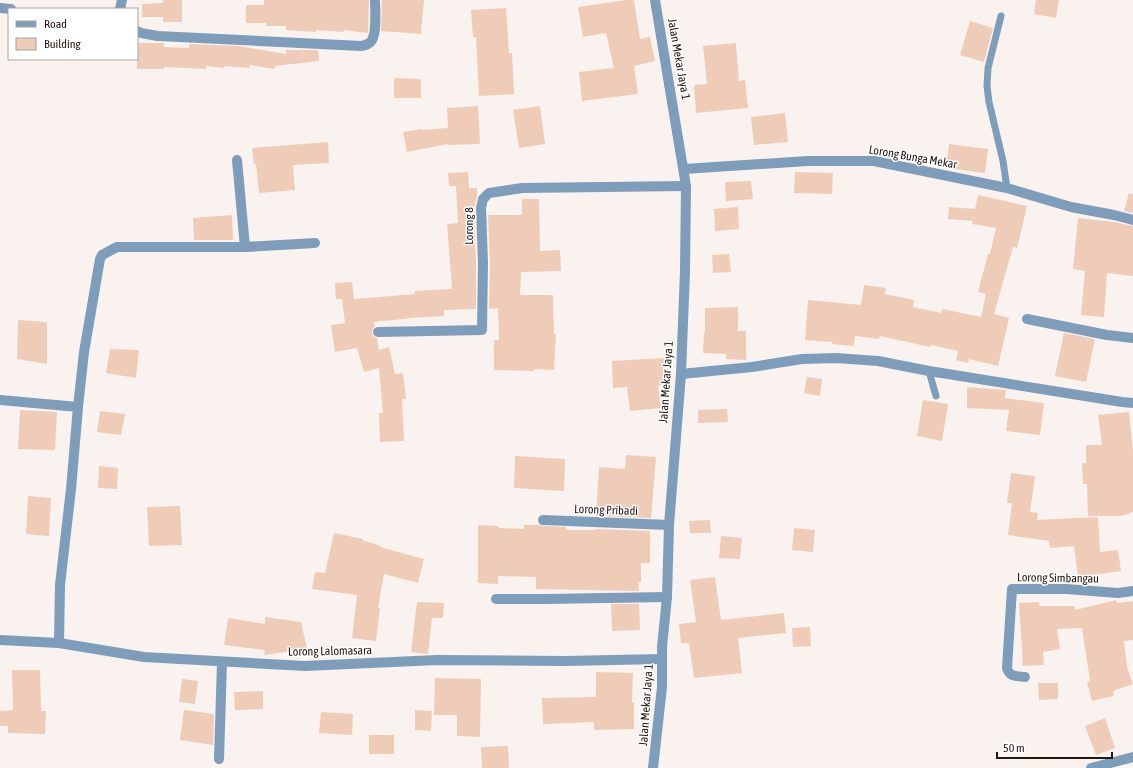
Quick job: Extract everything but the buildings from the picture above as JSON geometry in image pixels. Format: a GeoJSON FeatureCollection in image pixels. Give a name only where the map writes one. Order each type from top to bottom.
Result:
{"type":"FeatureCollection","features":[{"type":"Feature","properties":{"kind":"street"},"geometry":{"type":"LineString","coordinates":[[138,32],[158,36],[361,46],[372,41],[374,34],[375,0]]}},
{"type":"Feature","properties":{"kind":"street","name":"Jalan Mekar Jaya 1"},"geometry":{"type":"LineString","coordinates":[[653,768],[662,687],[662,647],[667,596],[669,525],[681,374],[685,271],[686,186],[655,0]]}},
{"type":"Feature","properties":{"kind":"street"},"geometry":{"type":"LineString","coordinates":[[237,160],[245,247]]}},
{"type":"Feature","properties":{"kind":"street","name":"Lorong Bunga Mekar"},"geometry":{"type":"LineString","coordinates":[[684,170],[808,161],[874,161],[1007,188],[1071,207],[1133,220]]}},
{"type":"Feature","properties":{"kind":"street","name":"Lorong 8"},"geometry":{"type":"LineString","coordinates":[[378,332],[482,330],[483,263],[481,208],[483,199],[489,193],[522,188],[686,186]]}},
{"type":"Feature","properties":{"kind":"street"},"geometry":{"type":"LineString","coordinates":[[59,643],[60,585],[71,489],[78,407],[85,345],[100,259],[102,255],[117,247],[245,247],[315,243]]}},
{"type":"Feature","properties":{"kind":"street"},"geometry":{"type":"LineString","coordinates":[[1027,320],[1107,335],[1133,338]]}},
{"type":"Feature","properties":{"kind":"street"},"geometry":{"type":"LineString","coordinates":[[681,374],[752,367],[802,359],[836,358],[878,361],[929,371],[1133,403]]}},
{"type":"Feature","properties":{"kind":"street"},"geometry":{"type":"LineString","coordinates":[[0,400],[78,407]]}},
{"type":"Feature","properties":{"kind":"street","name":"Lorong Pribadi"},"geometry":{"type":"LineString","coordinates":[[543,520],[669,525]]}},
{"type":"Feature","properties":{"kind":"street","name":"Lorong Simbangau"},"geometry":{"type":"LineString","coordinates":[[1025,677],[1011,675],[1007,668],[1012,589],[1066,589],[1118,593],[1133,591]]}},
{"type":"Feature","properties":{"kind":"street"},"geometry":{"type":"LineString","coordinates":[[496,599],[667,596]]}},
{"type":"Feature","properties":{"kind":"street","name":"Lorong Lalomasara"},"geometry":{"type":"LineString","coordinates":[[0,640],[59,643],[144,657],[305,666],[437,660],[564,661],[662,659]]}},
{"type":"Feature","properties":{"kind":"street"},"geometry":{"type":"LineString","coordinates":[[219,759],[222,662]]}},
{"type":"Feature","properties":{"kind":"street"},"geometry":{"type":"LineString","coordinates":[[1091,768],[1133,757]]}},
{"type":"Feature","properties":{"kind":"lane"},"geometry":{"type":"LineString","coordinates":[[1001,16],[988,68],[987,86],[989,102],[1003,160],[1007,188]]}},
{"type":"Feature","properties":{"kind":"lane"},"geometry":{"type":"LineString","coordinates":[[929,371],[936,396]]}}]}
